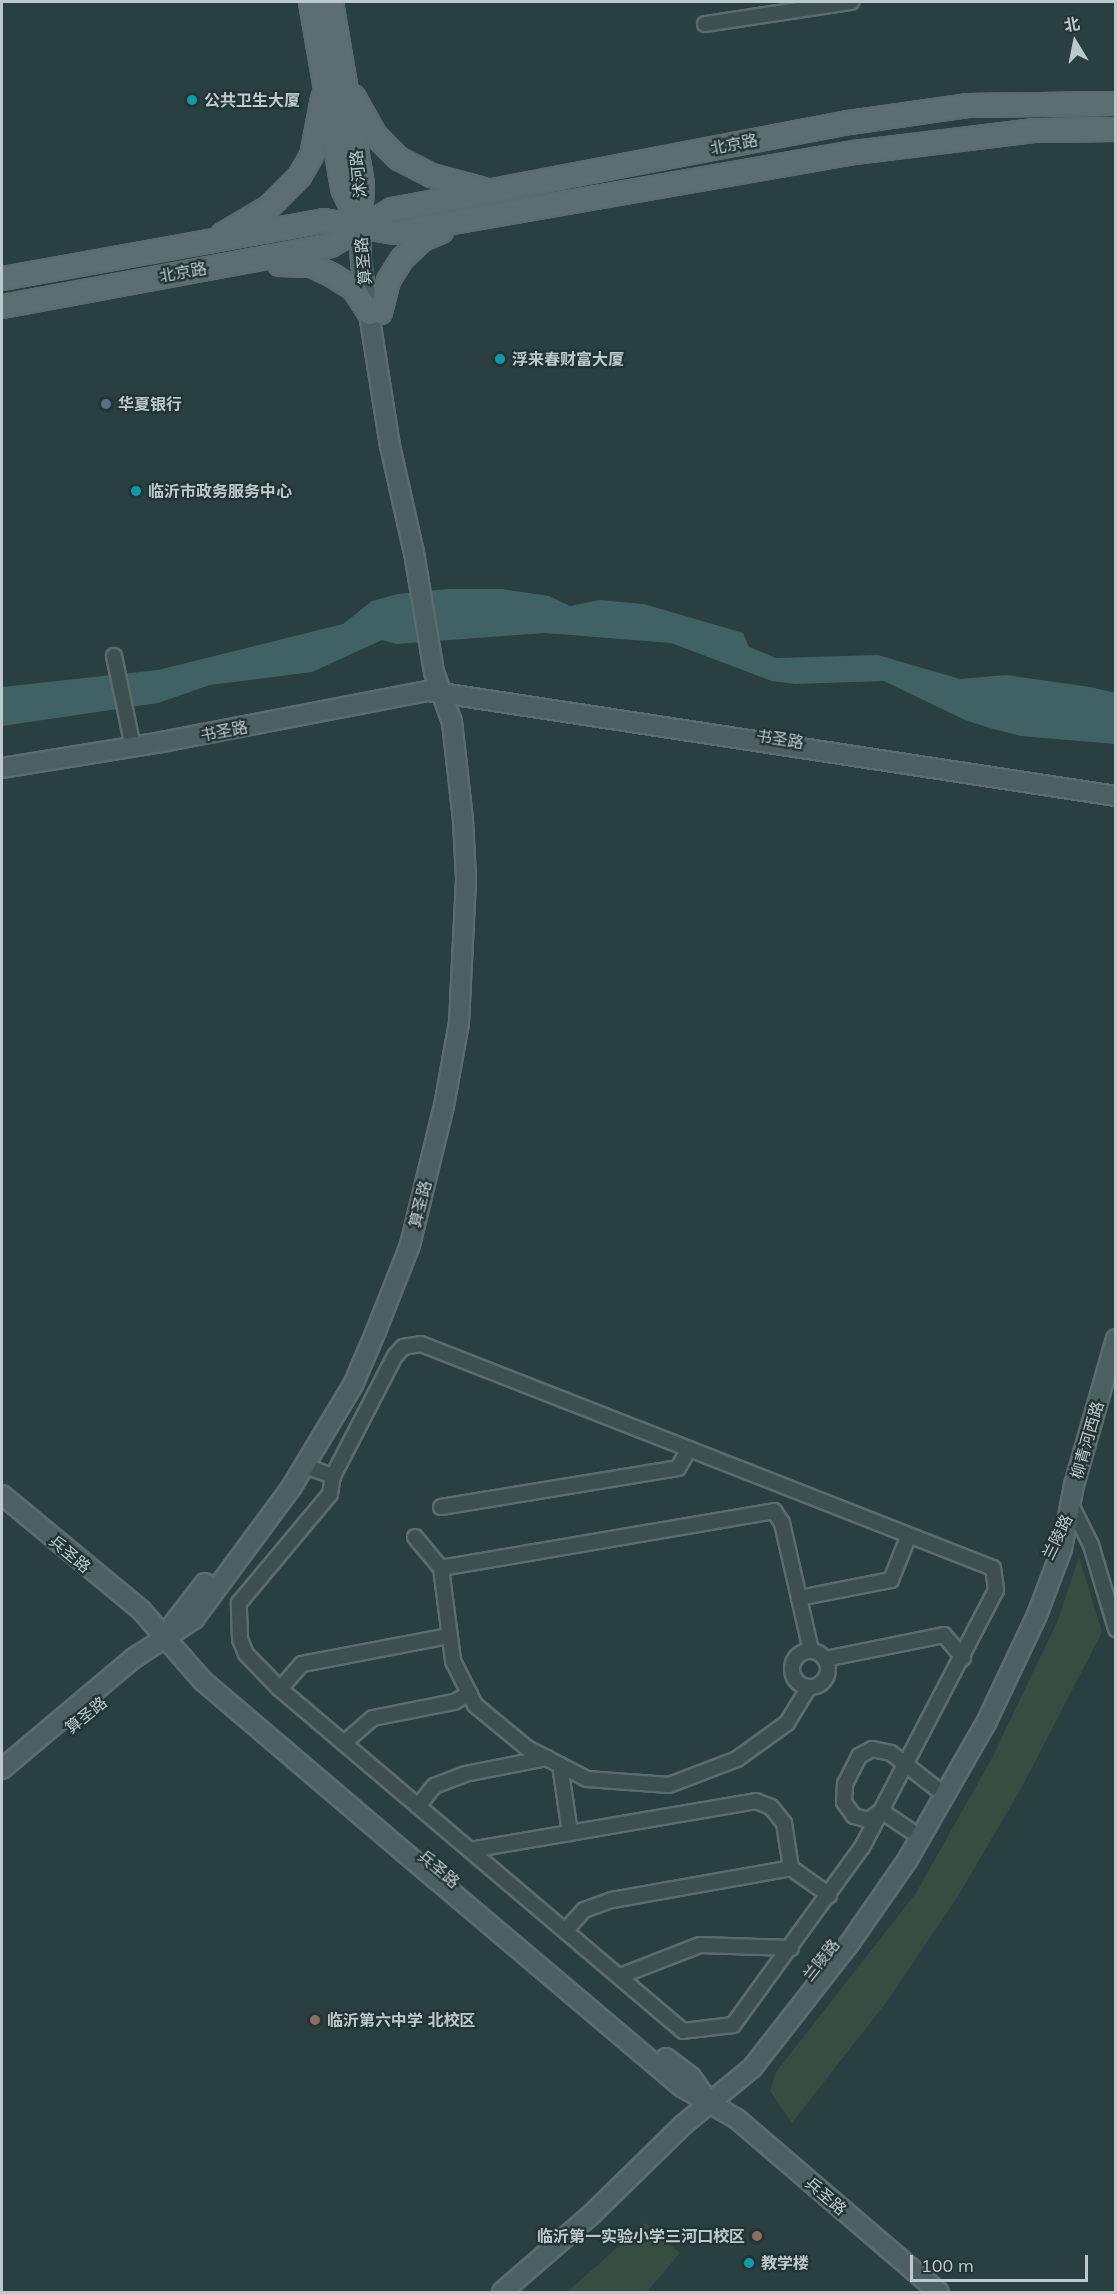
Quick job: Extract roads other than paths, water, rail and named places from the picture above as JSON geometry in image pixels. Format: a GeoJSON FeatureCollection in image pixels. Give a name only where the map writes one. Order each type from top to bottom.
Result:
{"type":"FeatureCollection","features":[{"type":"Feature","properties":{"kind":"main road","name":"沭河路"},"geometry":{"type":"LineString","coordinates":[[310,2],[362,184],[360,225]]}},
{"type":"Feature","properties":{"kind":"main road","name":"沭河路"},"geometry":{"type":"LineString","coordinates":[[331,2],[335,84]]}},
{"type":"Feature","properties":{"kind":"main road"},"geometry":{"type":"LineString","coordinates":[[335,84],[375,135],[398,158],[431,175],[491,190]]}},
{"type":"Feature","properties":{"kind":"main road"},"geometry":{"type":"LineString","coordinates":[[210,241],[268,207],[298,177],[311,155],[335,84]]}},
{"type":"Feature","properties":{"kind":"main road","name":"北京路"},"geometry":{"type":"LineString","coordinates":[[2,306],[330,245],[360,225],[392,209],[849,122],[967,105],[1114,103]]}},
{"type":"Feature","properties":{"kind":"main road","name":"北京路"},"geometry":{"type":"LineString","coordinates":[[2,278],[323,220],[395,232],[854,152],[1033,130],[1115,129]]}},
{"type":"Feature","properties":{"kind":"main road"},"geometry":{"type":"LineString","coordinates":[[224,265],[311,265],[353,288],[374,313],[388,280],[401,259],[422,239],[464,220]]}},
{"type":"Feature","properties":{"kind":"main road","name":"算圣路"},"geometry":{"type":"LineString","coordinates":[[2,1769],[134,1658],[194,1619],[305,1466],[353,1385],[410,1245],[444,1106],[459,1023],[466,878],[452,723],[434,672],[437,652],[411,496],[374,313],[371,261],[360,225]]}},
{"type":"Feature","properties":{"kind":"main road","name":"书圣路"},"geometry":{"type":"LineString","coordinates":[[2,768],[133,747],[428,690],[444,696],[1116,796]]}},
{"type":"Feature","properties":{"kind":"main road","name":"书圣路"},"geometry":{"type":"LineString","coordinates":[[2,777],[163,750],[469,691],[1116,788]]}},
{"type":"Feature","properties":{"kind":"main road","name":"算圣路"},"geometry":{"type":"LineString","coordinates":[[2,1782],[111,1695],[163,1639],[232,1552],[316,1428],[343,1380],[399,1242],[434,1104],[448,1021],[455,878],[440,724],[444,696]]}},
{"type":"Feature","properties":{"kind":"main road","name":"柳青河西路"},"geometry":{"type":"LineString","coordinates":[[1072,1507],[1074,1485],[1116,1339]]}},
{"type":"Feature","properties":{"kind":"main road","name":"柳青河西路"},"geometry":{"type":"LineString","coordinates":[[1072,1507],[1085,1488],[1116,1381]]}},
{"type":"Feature","properties":{"kind":"main road","name":"兵圣路"},"geometry":{"type":"LineString","coordinates":[[2,1495],[141,1610],[163,1639]]}},
{"type":"Feature","properties":{"kind":"main road","name":"兰陵路"},"geometry":{"type":"LineString","coordinates":[[520,2292],[693,2133],[710,2104],[839,1937],[937,1789],[999,1670],[1051,1546],[1072,1507]]}},
{"type":"Feature","properties":{"kind":"main road","name":"兰陵路"},"geometry":{"type":"LineString","coordinates":[[502,2292],[591,2215],[683,2125],[752,2068],[849,1944],[947,1794],[1037,1616],[1062,1549],[1072,1507]]}},
{"type":"Feature","properties":{"kind":"main road","name":"兵圣路"},"geometry":{"type":"LineString","coordinates":[[2,1508],[110,1600],[192,1657],[442,1872],[691,2077],[710,2104],[923,2292]]}},
{"type":"Feature","properties":{"kind":"main road","name":"兵圣路"},"geometry":{"type":"LineString","coordinates":[[710,2104],[738,2119],[939,2292]]}},
{"type":"Feature","properties":{"kind":"street"},"geometry":{"type":"LineString","coordinates":[[705,24],[851,2]]}},
{"type":"Feature","properties":{"kind":"street"},"geometry":{"type":"LineString","coordinates":[[114,659],[133,747]]}},
{"type":"Feature","properties":{"kind":"street"},"geometry":{"type":"LineString","coordinates":[[421,1344],[993,1568],[996,1590],[963,1658],[862,1847],[733,2025],[683,2031],[280,1689],[246,1654],[240,1639],[239,1603],[330,1494],[333,1476],[395,1356],[404,1347],[421,1344]]}},
{"type":"Feature","properties":{"kind":"street"},"geometry":{"type":"LineString","coordinates":[[441,1507],[678,1468],[688,1449]]}},
{"type":"Feature","properties":{"kind":"street"},"geometry":{"type":"LineString","coordinates":[[305,1466],[333,1476]]}},
{"type":"Feature","properties":{"kind":"street"},"geometry":{"type":"LineString","coordinates":[[1072,1507],[1091,1545],[1116,1629]]}},
{"type":"Feature","properties":{"kind":"street"},"geometry":{"type":"LineString","coordinates":[[441,1568],[774,1511],[782,1523],[811,1651],[825,1659],[944,1635],[963,1658]]}},
{"type":"Feature","properties":{"kind":"street"},"geometry":{"type":"LineString","coordinates":[[799,1598],[891,1580],[909,1535]]}},
{"type":"Feature","properties":{"kind":"street"},"geometry":{"type":"LineString","coordinates":[[415,1537],[441,1568],[453,1661],[475,1705],[527,1748],[587,1779],[669,1785],[737,1759],[787,1723],[809,1687],[826,1678],[825,1659]]}},
{"type":"Feature","properties":{"kind":"street"},"geometry":{"type":"LineString","coordinates":[[280,1689],[302,1664],[449,1636]]}},
{"type":"Feature","properties":{"kind":"street"},"geometry":{"type":"LineString","coordinates":[[809,1687],[796,1680],[792,1666],[799,1655],[811,1651]]}},
{"type":"Feature","properties":{"kind":"street"},"geometry":{"type":"LineString","coordinates":[[344,1743],[373,1718],[454,1702],[470,1693]]}},
{"type":"Feature","properties":{"kind":"street"},"geometry":{"type":"LineString","coordinates":[[881,1811],[867,1820],[854,1816],[844,1802],[845,1784],[859,1756],[872,1749],[891,1753],[937,1789]]}},
{"type":"Feature","properties":{"kind":"street"},"geometry":{"type":"LineString","coordinates":[[418,1806],[434,1786],[454,1778],[547,1758]]}},
{"type":"Feature","properties":{"kind":"street"},"geometry":{"type":"LineString","coordinates":[[560,1765],[570,1833]]}},
{"type":"Feature","properties":{"kind":"street"},"geometry":{"type":"LineString","coordinates":[[470,1850],[756,1801],[771,1807],[784,1823],[791,1868]]}},
{"type":"Feature","properties":{"kind":"street"},"geometry":{"type":"LineString","coordinates":[[881,1811],[911,1831]]}},
{"type":"Feature","properties":{"kind":"street"},"geometry":{"type":"LineString","coordinates":[[566,1930],[584,1910],[612,1900],[791,1868],[829,1895]]}},
{"type":"Feature","properties":{"kind":"street"},"geometry":{"type":"LineString","coordinates":[[620,1976],[700,1945],[791,1948]]}},
{"type":"Feature","properties":{"kind":"water"},"geometry":{"type":"Polygon","coordinates":[[[447,589],[502,589],[549,596],[570,606],[599,600],[644,604],[743,633],[749,647],[776,658],[878,655],[960,679],[1006,675],[1116,693],[1115,744],[1021,736],[993,729],[965,720],[884,681],[795,684],[772,681],[671,643],[545,633],[396,644],[382,640],[312,672],[210,685],[158,703],[2,726],[2,687],[158,670],[343,624],[372,601],[398,594],[447,589]]]}},
{"type":"Feature","properties":{"kind":"place","name":"公共卫生大厦"},"geometry":{"type":"Point","coordinates":[192,100]}},
{"type":"Feature","properties":{"kind":"place","name":"浮来春财富大厦"},"geometry":{"type":"Point","coordinates":[500,359]}},
{"type":"Feature","properties":{"kind":"place","name":"华夏银行"},"geometry":{"type":"Point","coordinates":[106,404]}},
{"type":"Feature","properties":{"kind":"place","name":"临沂市政务服务中心"},"geometry":{"type":"Point","coordinates":[136,491]}},
{"type":"Feature","properties":{"kind":"place","name":"临沂第六中学 北校区"},"geometry":{"type":"Point","coordinates":[315,2020]}},
{"type":"Feature","properties":{"kind":"place","name":"临沂第一实验小学三河口校区"},"geometry":{"type":"Point","coordinates":[757,2236]}},
{"type":"Feature","properties":{"kind":"place","name":"教学楼"},"geometry":{"type":"Point","coordinates":[749,2263]}}]}
